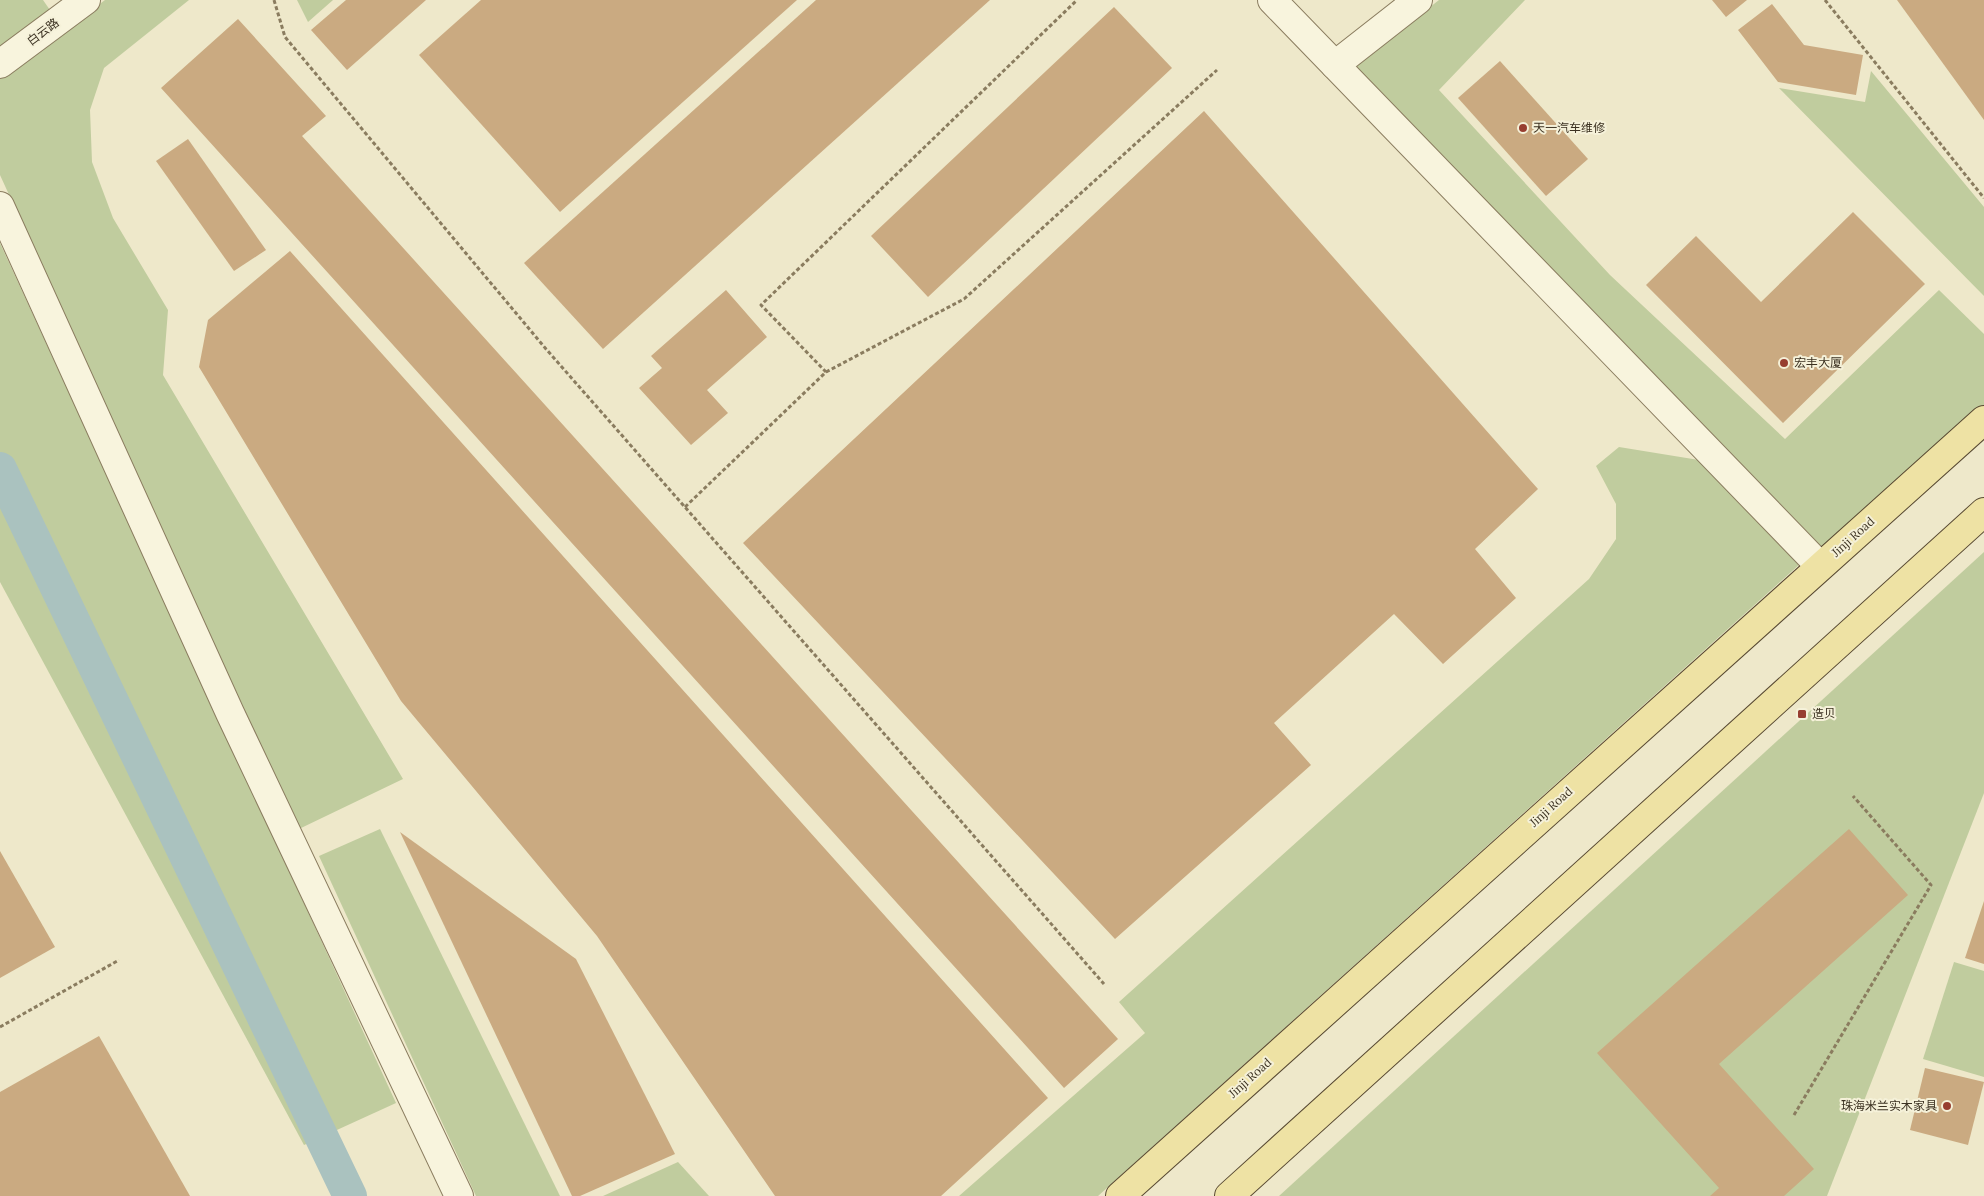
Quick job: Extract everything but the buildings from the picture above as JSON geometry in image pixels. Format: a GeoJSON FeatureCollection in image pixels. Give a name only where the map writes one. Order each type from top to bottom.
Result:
{"type":"FeatureCollection","features":[{"type":"Feature","properties":{"kind":"main road","name":"Jinji Road"},"geometry":{"type":"LineString","coordinates":[[1120,1196],[1984,420]]}},
{"type":"Feature","properties":{"kind":"main road"},"geometry":{"type":"LineString","coordinates":[[1229,1196],[1984,512]]}},
{"type":"Feature","properties":{"kind":"street","name":"白云路"},"geometry":{"type":"LineString","coordinates":[[0,64],[86,0]]}},
{"type":"Feature","properties":{"kind":"street"},"geometry":{"type":"LineString","coordinates":[[1272,0],[1820,566]]}},
{"type":"Feature","properties":{"kind":"street"},"geometry":{"type":"LineString","coordinates":[[1335,65],[1418,0]]}},
{"type":"Feature","properties":{"kind":"street"},"geometry":{"type":"LineString","coordinates":[[0,206],[230,713],[459,1196]]}},
{"type":"Feature","properties":{"kind":"path"},"geometry":{"type":"LineString","coordinates":[[274,0],[285,37],[539,341],[1104,984]]}},
{"type":"Feature","properties":{"kind":"path"},"geometry":{"type":"LineString","coordinates":[[826,372],[761,305],[1077,0]]}},
{"type":"Feature","properties":{"kind":"path"},"geometry":{"type":"LineString","coordinates":[[1825,0],[1984,198]]}},
{"type":"Feature","properties":{"kind":"path"},"geometry":{"type":"LineString","coordinates":[[685,507],[826,372],[964,300],[1216,70]]}},
{"type":"Feature","properties":{"kind":"path"},"geometry":{"type":"LineString","coordinates":[[1794,1114],[1931,884],[1853,796]]}},
{"type":"Feature","properties":{"kind":"path"},"geometry":{"type":"LineString","coordinates":[[0,1027],[119,960]]}},
{"type":"Feature","properties":{"kind":"green space"},"geometry":{"type":"Polygon","coordinates":[[[0,0],[43,0],[52,13],[0,51],[0,0]]]}},
{"type":"Feature","properties":{"kind":"green space"},"geometry":{"type":"Polygon","coordinates":[[[105,0],[189,0],[104,68],[90,110],[92,162],[113,218],[168,310],[163,375],[403,779],[299,829],[0,175],[0,79],[105,0]]]}},
{"type":"Feature","properties":{"kind":"green space"},"geometry":{"type":"Polygon","coordinates":[[[297,0],[333,0],[308,22],[297,0]]]}},
{"type":"Feature","properties":{"kind":"green space"},"geometry":{"type":"Polygon","coordinates":[[[1439,0],[1525,0],[1439,90],[1610,275],[1785,439],[1939,290],[1984,334],[1984,406],[1822,547],[1355,66],[1439,0]]]}},
{"type":"Feature","properties":{"kind":"green space"},"geometry":{"type":"Polygon","coordinates":[[[1871,71],[1984,207],[1984,296],[1779,88],[1865,102],[1871,71]]]}},
{"type":"Feature","properties":{"kind":"green space"},"geometry":{"type":"Polygon","coordinates":[[[0,243],[396,1103],[304,1145],[0,582],[0,243]]]}},
{"type":"Feature","properties":{"kind":"green space"},"geometry":{"type":"Polygon","coordinates":[[[1619,447],[1705,461],[1800,564],[1098,1196],[959,1196],[1145,1033],[1119,1002],[1589,579],[1616,539],[1616,504],[1596,466],[1619,447]]]}},
{"type":"Feature","properties":{"kind":"green space"},"geometry":{"type":"Polygon","coordinates":[[[1984,552],[1984,793],[1827,1196],[1279,1196],[1984,552]]]}},
{"type":"Feature","properties":{"kind":"green space"},"geometry":{"type":"Polygon","coordinates":[[[380,829],[560,1196],[476,1196],[319,856],[380,829]]]}},
{"type":"Feature","properties":{"kind":"green space"},"geometry":{"type":"Polygon","coordinates":[[[1954,962],[1984,971],[1984,1077],[1923,1059],[1954,962]]]}},
{"type":"Feature","properties":{"kind":"green space"},"geometry":{"type":"Polygon","coordinates":[[[678,1162],[709,1196],[603,1196],[678,1162]]]}},
{"type":"Feature","properties":{"kind":"waterway"},"geometry":{"type":"LineString","coordinates":[[0,469],[350,1196]]}},
{"type":"Feature","properties":{"kind":"place","name":"天一汽车维修"},"geometry":{"type":"Point","coordinates":[1523,128]}},
{"type":"Feature","properties":{"kind":"place","name":"宏丰大厦"},"geometry":{"type":"Point","coordinates":[1784,363]}},
{"type":"Feature","properties":{"kind":"place","name":"造贝"},"geometry":{"type":"Point","coordinates":[1802,714]}},
{"type":"Feature","properties":{"kind":"place","name":"珠海米兰实木家具"},"geometry":{"type":"Point","coordinates":[1947,1106]}}]}
